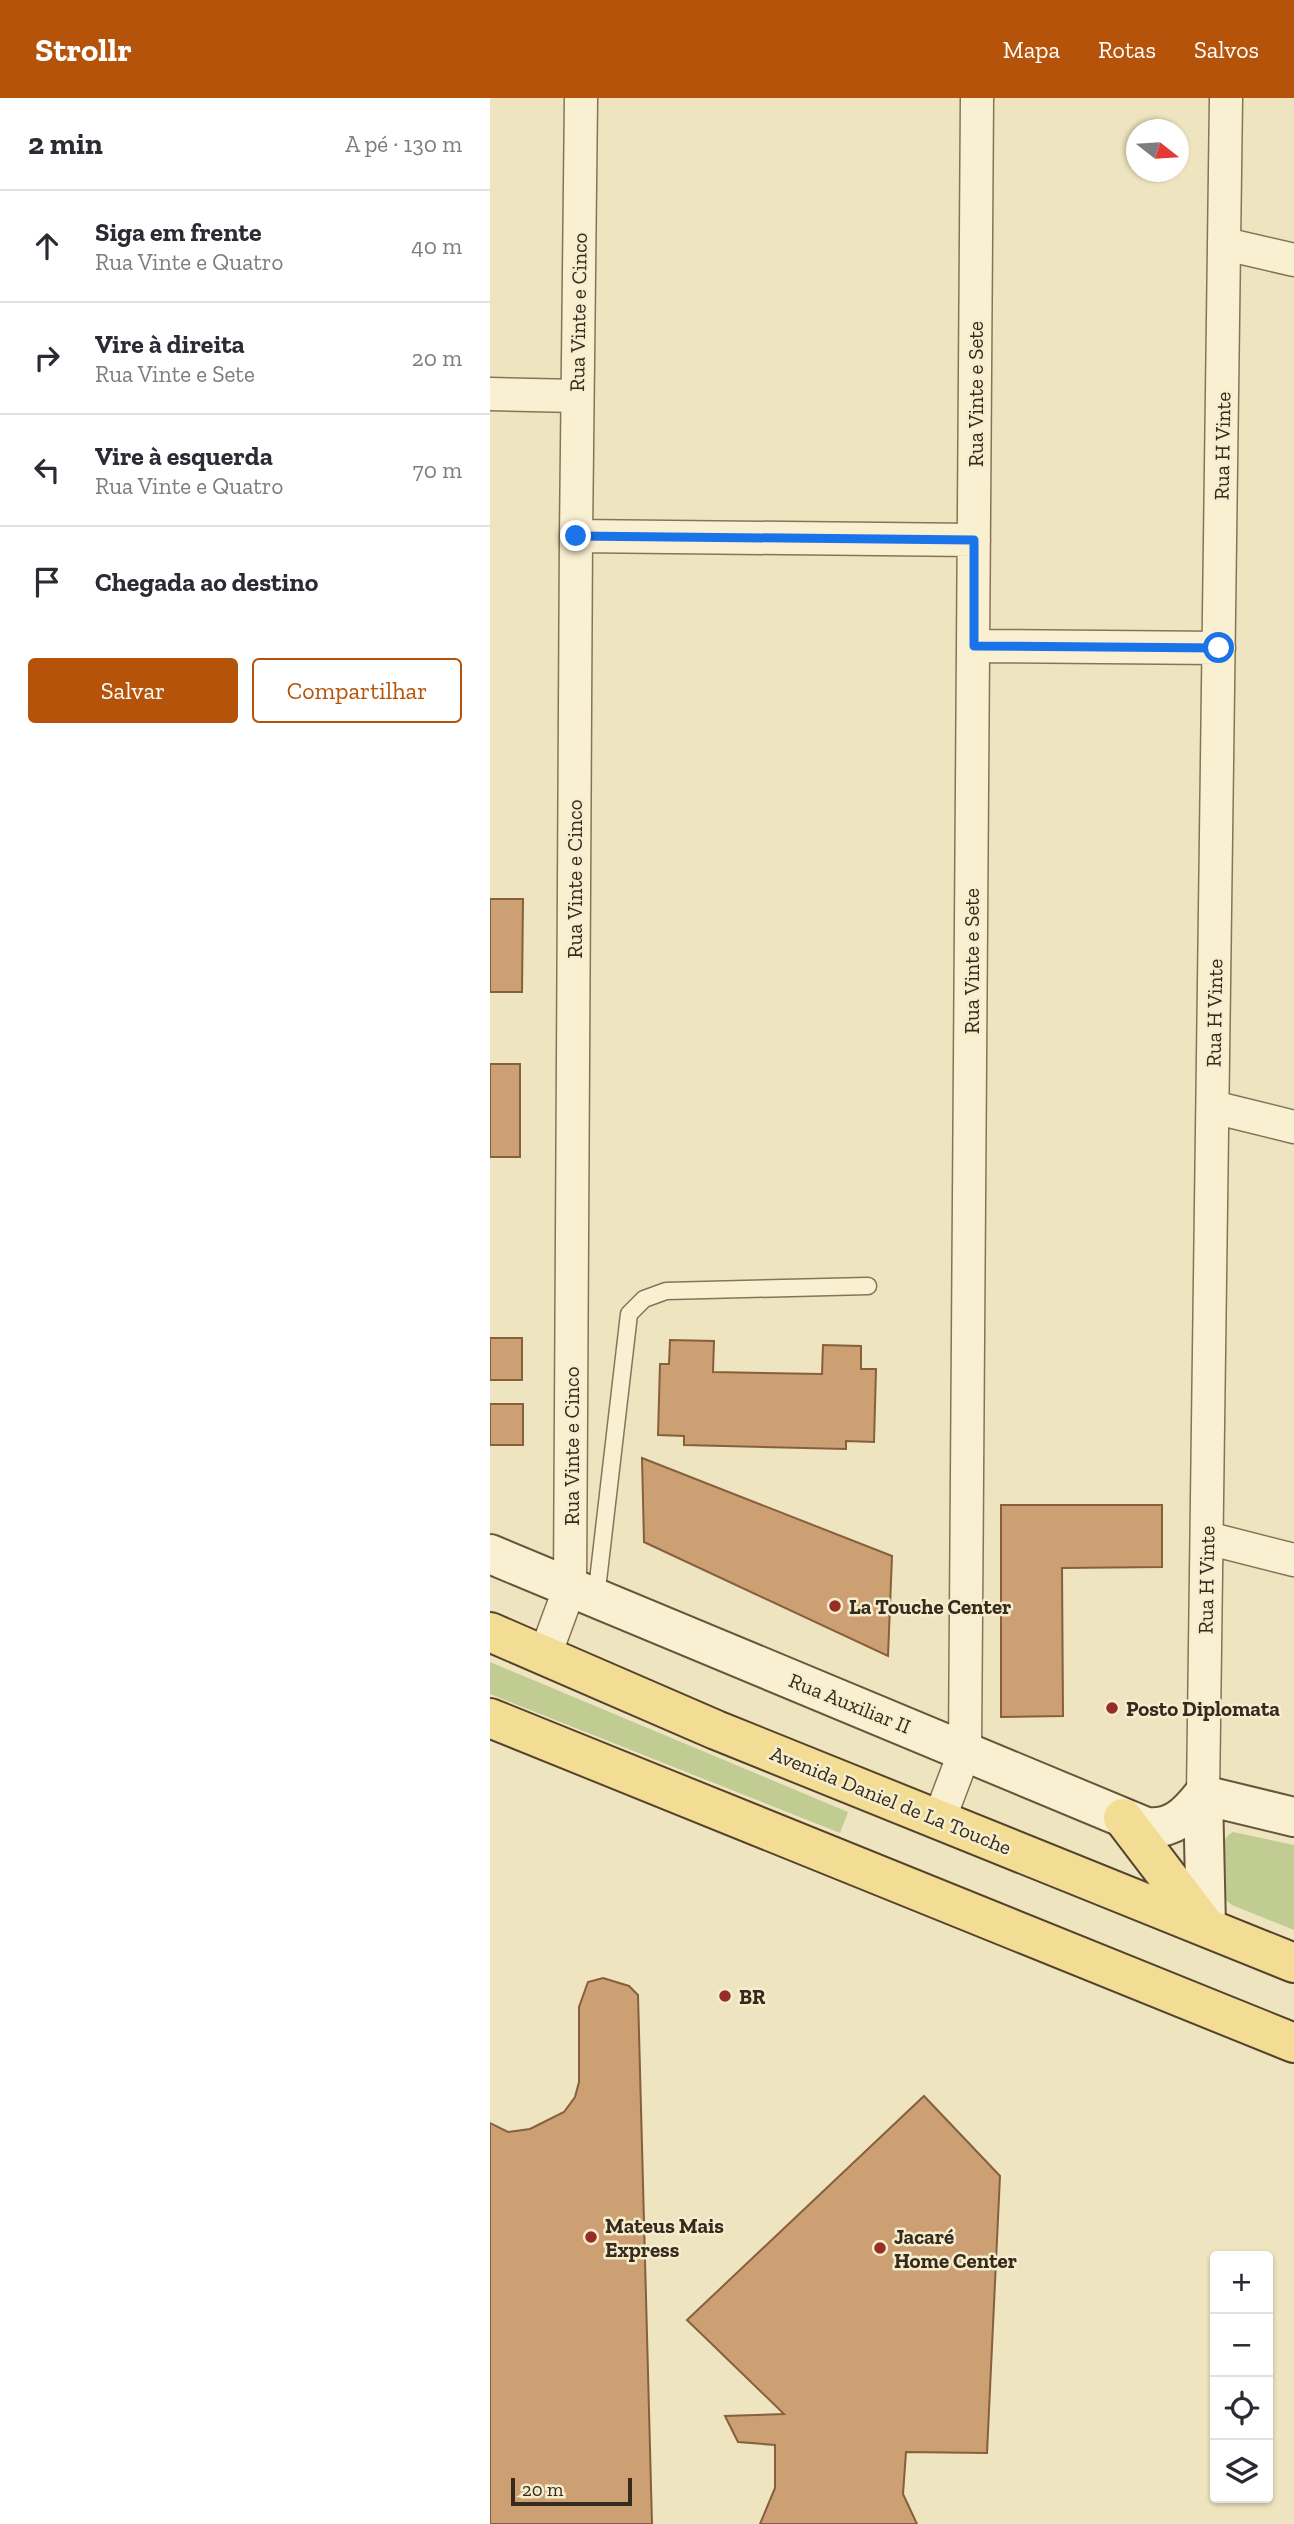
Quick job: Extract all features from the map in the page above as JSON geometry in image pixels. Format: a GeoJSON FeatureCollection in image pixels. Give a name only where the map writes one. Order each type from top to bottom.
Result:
{"type":"FeatureCollection","features":[{"type":"Feature","properties":{"kind":"main road","name":"Avenida Daniel de La Touche"},"geometry":{"type":"LineString","coordinates":[[490,1632],[716,1730],[1294,1963]]}},
{"type":"Feature","properties":{"kind":"main road"},"geometry":{"type":"LineString","coordinates":[[490,1718],[1294,2043]]}},
{"type":"Feature","properties":{"kind":"main road"},"geometry":{"type":"LineString","coordinates":[[1123,1818],[1206,1927]]}},
{"type":"Feature","properties":{"kind":"street","name":"Rua Vinte e Cinco"},"geometry":{"type":"LineString","coordinates":[[545,1655],[583,1592],[576,536],[580,98]]}},
{"type":"Feature","properties":{"kind":"street","name":"Rua Vinte e Sete"},"geometry":{"type":"LineString","coordinates":[[939,1820],[965,1751],[977,98]]}},
{"type":"Feature","properties":{"kind":"street","name":"Rua H Vinte"},"geometry":{"type":"LineString","coordinates":[[1206,1927],[1203,1795],[1226,98]]}},
{"type":"Feature","properties":{"kind":"street"},"geometry":{"type":"LineString","coordinates":[[1224,244],[1294,260]]}},
{"type":"Feature","properties":{"kind":"street"},"geometry":{"type":"LineString","coordinates":[[490,394],[577,396]]}},
{"type":"Feature","properties":{"kind":"street"},"geometry":{"type":"LineString","coordinates":[[576,536],[974,540]]}},
{"type":"Feature","properties":{"kind":"street"},"geometry":{"type":"LineString","coordinates":[[974,646],[1219,648]]}},
{"type":"Feature","properties":{"kind":"street"},"geometry":{"type":"LineString","coordinates":[[1213,1107],[1294,1127]]}},
{"type":"Feature","properties":{"kind":"street"},"geometry":{"type":"LineString","coordinates":[[1207,1538],[1294,1560]]}},
{"type":"Feature","properties":{"kind":"street","name":"Rua Auxiliar II"},"geometry":{"type":"LineString","coordinates":[[490,1554],[1146,1827],[1167,1826],[1189,1813],[1203,1795]]}},
{"type":"Feature","properties":{"kind":"street"},"geometry":{"type":"LineString","coordinates":[[1203,1795],[1294,1817]]}},
{"type":"Feature","properties":{"kind":"lane"},"geometry":{"type":"LineString","coordinates":[[583,1592],[629,1314],[644,1299],[666,1292],[868,1286]]}},
{"type":"Feature","properties":{"kind":"green space"},"geometry":{"type":"Polygon","coordinates":[[[490,1662],[848,1812],[840,1833],[490,1694],[490,1662]]]}},
{"type":"Feature","properties":{"kind":"green space"},"geometry":{"type":"Polygon","coordinates":[[[1233,1832],[1294,1845],[1294,1930],[1232,1905],[1222,1895],[1219,1876],[1221,1850],[1233,1832]]]}},
{"type":"Feature","properties":{"kind":"building"},"geometry":{"type":"Polygon","coordinates":[[[490,899],[523,899],[522,992],[490,992],[490,899]]]}},
{"type":"Feature","properties":{"kind":"building"},"geometry":{"type":"Polygon","coordinates":[[[490,1064],[520,1064],[520,1157],[490,1157],[490,1064]]]}},
{"type":"Feature","properties":{"kind":"building"},"geometry":{"type":"Polygon","coordinates":[[[490,1338],[522,1338],[522,1380],[490,1380],[490,1338]]]}},
{"type":"Feature","properties":{"kind":"building"},"geometry":{"type":"Polygon","coordinates":[[[670,1340],[714,1341],[713,1372],[822,1374],[823,1345],[861,1346],[861,1369],[876,1369],[874,1442],[846,1441],[846,1449],[684,1445],[684,1436],[658,1435],[660,1364],[669,1364],[670,1340]]]}},
{"type":"Feature","properties":{"kind":"building"},"geometry":{"type":"Polygon","coordinates":[[[490,1404],[523,1404],[523,1445],[490,1445],[490,1404]]]}},
{"type":"Feature","properties":{"kind":"building","name":"La Touche Center"},"geometry":{"type":"Polygon","coordinates":[[[642,1458],[892,1556],[888,1656],[644,1542],[642,1458]]]}},
{"type":"Feature","properties":{"kind":"building"},"geometry":{"type":"Polygon","coordinates":[[[1001,1505],[1162,1505],[1162,1567],[1062,1568],[1063,1716],[1001,1717],[1001,1505]]]}},
{"type":"Feature","properties":{"kind":"building"},"geometry":{"type":"Polygon","coordinates":[[[603,1978],[629,1986],[638,1995],[652,2524],[490,2524],[490,2123],[508,2132],[530,2129],[564,2112],[575,2097],[579,2082],[579,2007],[588,1982],[603,1978]]]}},
{"type":"Feature","properties":{"kind":"building","name":"Jacaré Home Center"},"geometry":{"type":"Polygon","coordinates":[[[924,2096],[1000,2176],[987,2453],[906,2452],[903,2494],[917,2524],[760,2524],[775,2488],[775,2445],[738,2442],[725,2416],[784,2414],[687,2320],[924,2096]]]}},
{"type":"Feature","properties":{"kind":"place","name":"La Touche Center"},"geometry":{"type":"Point","coordinates":[835,1606]}},
{"type":"Feature","properties":{"kind":"place","name":"Posto Diplomata"},"geometry":{"type":"Point","coordinates":[1112,1708]}},
{"type":"Feature","properties":{"kind":"place","name":"BR"},"geometry":{"type":"Point","coordinates":[725,1996]}},
{"type":"Feature","properties":{"kind":"place","name":"Mateus Mais Express"},"geometry":{"type":"Point","coordinates":[591,2237]}},
{"type":"Feature","properties":{"kind":"place","name":"Jacaré Home Center"},"geometry":{"type":"Point","coordinates":[880,2248]}},
{"type":"Feature","properties":{"kind":"route"},"geometry":{"type":"LineString","coordinates":[[576,536],[974,540],[974,646],[1219,648]]}}]}
